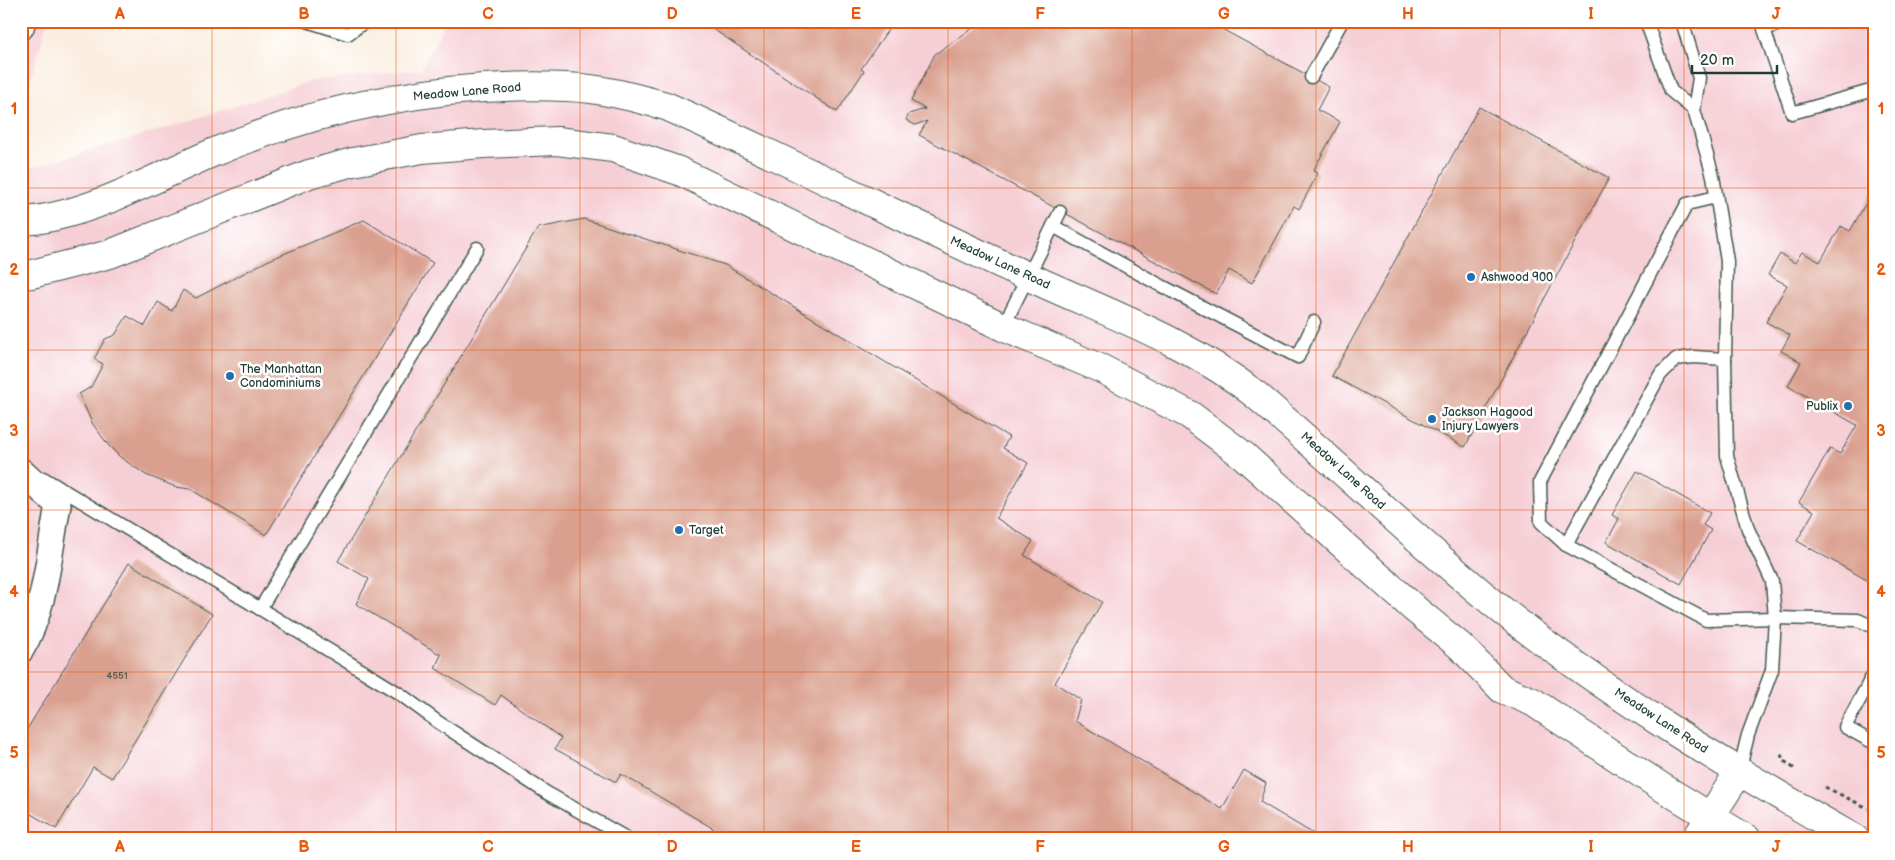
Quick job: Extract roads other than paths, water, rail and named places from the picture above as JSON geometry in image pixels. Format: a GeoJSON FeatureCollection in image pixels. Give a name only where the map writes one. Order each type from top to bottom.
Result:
{"type":"FeatureCollection","features":[{"type":"Feature","properties":{"kind":"street"},"geometry":{"type":"LineString","coordinates":[[21,28],[23,21]]}},
{"type":"Feature","properties":{"kind":"street","name":"Meadow Lane Road"},"geometry":{"type":"LineString","coordinates":[[21,221],[33,221],[89,206],[214,152],[311,117],[429,93],[498,87],[567,87],[618,93],[666,106],[1202,356],[1230,374],[1504,611],[1583,670],[1687,740],[1855,839]]}},
{"type":"Feature","properties":{"kind":"street"},"geometry":{"type":"LineString","coordinates":[[21,275],[32,274],[110,254],[293,180],[354,162],[422,149],[557,141],[613,148],[679,171],[1003,327],[1102,369],[1190,415],[1244,456],[1416,610],[1460,646],[1502,689],[1533,702],[1703,828],[1747,839]]}},
{"type":"Feature","properties":{"kind":"street"},"geometry":{"type":"LineString","coordinates":[[21,471],[58,505],[42,591],[30,635],[21,650]]}},
{"type":"Feature","properties":{"kind":"street"},"geometry":{"type":"LineString","coordinates":[[1703,828],[1739,772]]}},
{"type":"Feature","properties":{"kind":"lane"},"geometry":{"type":"LineString","coordinates":[[307,21],[348,34],[366,21]]}},
{"type":"Feature","properties":{"kind":"lane"},"geometry":{"type":"LineString","coordinates":[[1311,77],[1342,21]]}},
{"type":"Feature","properties":{"kind":"lane"},"geometry":{"type":"LineString","coordinates":[[1646,21],[1671,92],[1694,110]]}},
{"type":"Feature","properties":{"kind":"lane"},"geometry":{"type":"LineString","coordinates":[[1682,21],[1699,78],[1694,110],[1709,159],[1727,261],[1725,359],[1727,456],[1748,529],[1772,581],[1774,618],[1772,670],[1748,735],[1739,772]]}},
{"type":"Feature","properties":{"kind":"lane"},"geometry":{"type":"LineString","coordinates":[[1789,21],[1764,29],[1792,113],[1874,90]]}},
{"type":"Feature","properties":{"kind":"lane"},"geometry":{"type":"LineString","coordinates":[[1716,197],[1687,204],[1540,482],[1542,522],[1566,545],[1706,620],[1774,618],[1858,620],[1874,627]]}},
{"type":"Feature","properties":{"kind":"lane"},"geometry":{"type":"LineString","coordinates":[[1003,327],[1060,212]]}},
{"type":"Feature","properties":{"kind":"lane"},"geometry":{"type":"LineString","coordinates":[[1053,226],[1158,284],[1298,357],[1314,322]]}},
{"type":"Feature","properties":{"kind":"lane"},"geometry":{"type":"LineString","coordinates":[[260,609],[477,248]]}},
{"type":"Feature","properties":{"kind":"lane"},"geometry":{"type":"LineString","coordinates":[[1566,545],[1660,375],[1676,359],[1694,357],[1725,359]]}},
{"type":"Feature","properties":{"kind":"lane"},"geometry":{"type":"LineString","coordinates":[[21,465],[400,694],[438,722],[547,793],[628,839]]}},
{"type":"Feature","properties":{"kind":"lane"},"geometry":{"type":"LineString","coordinates":[[1872,679],[1845,727],[1874,743]]}},
{"type":"Feature","properties":{"kind":"place","name":"Ashwood 900"},"geometry":{"type":"Point","coordinates":[1471,277]}},
{"type":"Feature","properties":{"kind":"place","name":"The Manhattan Condominiums"},"geometry":{"type":"Point","coordinates":[230,376]}},
{"type":"Feature","properties":{"kind":"place","name":"Publix"},"geometry":{"type":"Point","coordinates":[1848,406]}},
{"type":"Feature","properties":{"kind":"place","name":"Jackson Hagood Injury Lawyers"},"geometry":{"type":"Point","coordinates":[1432,419]}},
{"type":"Feature","properties":{"kind":"place","name":"Target"},"geometry":{"type":"Point","coordinates":[679,530]}}]}
